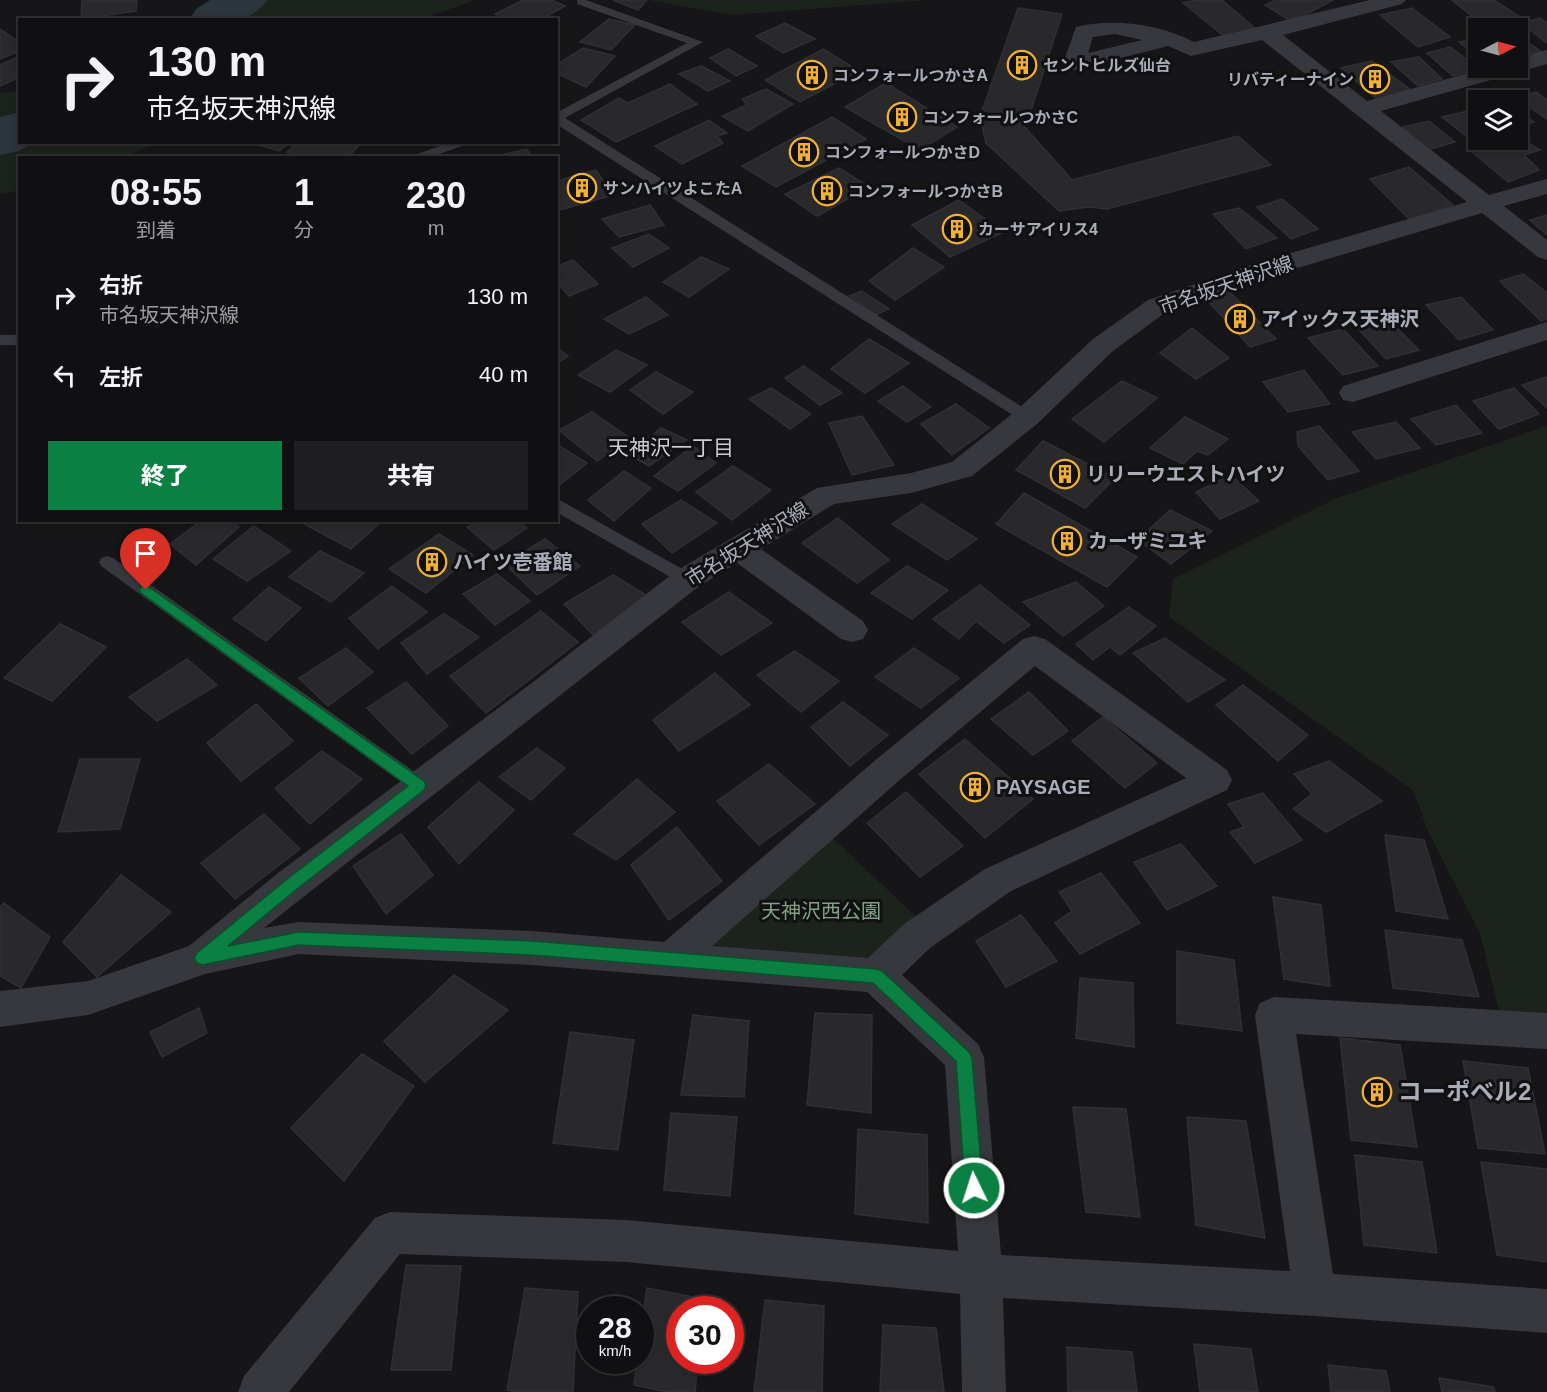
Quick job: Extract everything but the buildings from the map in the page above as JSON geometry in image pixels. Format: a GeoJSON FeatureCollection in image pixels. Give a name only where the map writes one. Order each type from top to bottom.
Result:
{"type":"FeatureCollection","features":[{"type":"Feature","properties":{"kind":"street"},"geometry":{"type":"LineString","coordinates":[[1171,39],[1191,49],[1266,33],[1395,0]]}},
{"type":"Feature","properties":{"kind":"street"},"geometry":{"type":"LineString","coordinates":[[1266,33],[1547,252]]}},
{"type":"Feature","properties":{"kind":"street"},"geometry":{"type":"LineString","coordinates":[[1528,62],[1547,57]]}},
{"type":"Feature","properties":{"kind":"street"},"geometry":{"type":"LineString","coordinates":[[1363,109],[1474,78]]}},
{"type":"Feature","properties":{"kind":"street","name":"市名坂天神沢線"},"geometry":{"type":"LineString","coordinates":[[0,1009],[88,998],[202,958],[291,884],[545,691],[687,579],[827,495],[911,483],[962,469],[1027,417],[1103,345],[1157,306],[1262,270],[1487,206],[1547,186]]}},
{"type":"Feature","properties":{"kind":"street"},"geometry":{"type":"LineString","coordinates":[[1353,393],[1547,331]]}},
{"type":"Feature","properties":{"kind":"street"},"geometry":{"type":"LineString","coordinates":[[738,548],[852,630]]}},
{"type":"Feature","properties":{"kind":"street"},"geometry":{"type":"LineString","coordinates":[[671,959],[890,768],[1034,648],[1215,780],[998,880],[917,936],[876,976]]}},
{"type":"Feature","properties":{"kind":"street"},"geometry":{"type":"LineString","coordinates":[[202,958],[299,938],[532,948],[876,976],[964,1058],[981,1275],[984,1392]]}},
{"type":"Feature","properties":{"kind":"street"},"geometry":{"type":"LineString","coordinates":[[1315,1294],[1274,1015],[1547,1031]]}},
{"type":"Feature","properties":{"kind":"street"},"geometry":{"type":"LineString","coordinates":[[260,1392],[390,1233],[626,1241],[981,1275],[1315,1294],[1547,1311]]}},
{"type":"Feature","properties":{"kind":"lane"},"geometry":{"type":"LineString","coordinates":[[558,117],[697,42],[581,2]]}},
{"type":"Feature","properties":{"kind":"lane"},"geometry":{"type":"LineString","coordinates":[[558,119],[1027,417]]}},
{"type":"Feature","properties":{"kind":"lane"},"geometry":{"type":"LineString","coordinates":[[419,156],[459,144]]}},
{"type":"Feature","properties":{"kind":"lane"},"geometry":{"type":"LineString","coordinates":[[0,340],[18,340]]}},
{"type":"Feature","properties":{"kind":"lane"},"geometry":{"type":"LineString","coordinates":[[558,505],[687,579]]}},
{"type":"Feature","properties":{"kind":"lane"},"geometry":{"type":"LineString","coordinates":[[106,562],[419,785]]}},
{"type":"Feature","properties":{"kind":"green space"},"geometry":{"type":"Polygon","coordinates":[[[220,0],[475,0],[425,18],[186,18],[220,0]]]}},
{"type":"Feature","properties":{"kind":"green space"},"geometry":{"type":"Polygon","coordinates":[[[649,0],[927,0],[731,15],[649,0]]]}},
{"type":"Feature","properties":{"kind":"green space"},"geometry":{"type":"Polygon","coordinates":[[[18,91],[18,144],[152,144],[129,156],[18,156],[18,191],[0,193],[0,93],[18,91]]]}},
{"type":"Feature","properties":{"kind":"green space"},"geometry":{"type":"Polygon","coordinates":[[[1547,426],[1547,1031],[1503,1028],[1480,933],[1427,829],[1414,791],[1169,617],[1173,579],[1337,498],[1547,426]]]}},
{"type":"Feature","properties":{"kind":"green space","name":"天神沢西公園"},"geometry":{"type":"Polygon","coordinates":[[[822,828],[928,928],[876,976],[671,959],[822,828]]]}},
{"type":"Feature","properties":{"kind":"waterway"},"geometry":{"type":"LineString","coordinates":[[217,18],[242,0]]}},
{"type":"Feature","properties":{"kind":"waterway"},"geometry":{"type":"LineString","coordinates":[[0,139],[18,129]]}},
{"type":"Feature","properties":{"kind":"place","name":"セントヒルズ仙台"},"geometry":{"type":"Point","coordinates":[1022,65]}},
{"type":"Feature","properties":{"kind":"place","name":"コンフォールつかさA"},"geometry":{"type":"Point","coordinates":[812,75]}},
{"type":"Feature","properties":{"kind":"place","name":"リバティーナイン"},"geometry":{"type":"Point","coordinates":[1375,79]}},
{"type":"Feature","properties":{"kind":"place","name":"コンフォールつかさC"},"geometry":{"type":"Point","coordinates":[902,117]}},
{"type":"Feature","properties":{"kind":"place","name":"コンフォールつかさD"},"geometry":{"type":"Point","coordinates":[804,152]}},
{"type":"Feature","properties":{"kind":"place","name":"サンハイツよこたA"},"geometry":{"type":"Point","coordinates":[582,188]}},
{"type":"Feature","properties":{"kind":"place","name":"コンフォールつかさB"},"geometry":{"type":"Point","coordinates":[827,191]}},
{"type":"Feature","properties":{"kind":"place","name":"カーサアイリス4"},"geometry":{"type":"Point","coordinates":[957,229]}},
{"type":"Feature","properties":{"kind":"place","name":"アイックス天神沢"},"geometry":{"type":"Point","coordinates":[1240,319]}},
{"type":"Feature","properties":{"kind":"place","name":"リリーウエストハイツ"},"geometry":{"type":"Point","coordinates":[1065,474]}},
{"type":"Feature","properties":{"kind":"place","name":"カーザミユキ"},"geometry":{"type":"Point","coordinates":[1067,541]}},
{"type":"Feature","properties":{"kind":"place","name":"ハイツ壱番館"},"geometry":{"type":"Point","coordinates":[432,562]}},
{"type":"Feature","properties":{"kind":"place","name":"PAYSAGE"},"geometry":{"type":"Point","coordinates":[975,787]}},
{"type":"Feature","properties":{"kind":"place","name":"コーポベル2"},"geometry":{"type":"Point","coordinates":[1377,1092]}},
{"type":"Feature","properties":{"kind":"district","name":"天神沢一丁目"},"geometry":{"type":"Point","coordinates":[671,448]}},
{"type":"Feature","properties":{"kind":"route"},"geometry":{"type":"LineString","coordinates":[[146,590],[419,785],[291,884],[202,958],[299,938],[532,948],[876,976],[964,1058],[974,1188]]}}]}
